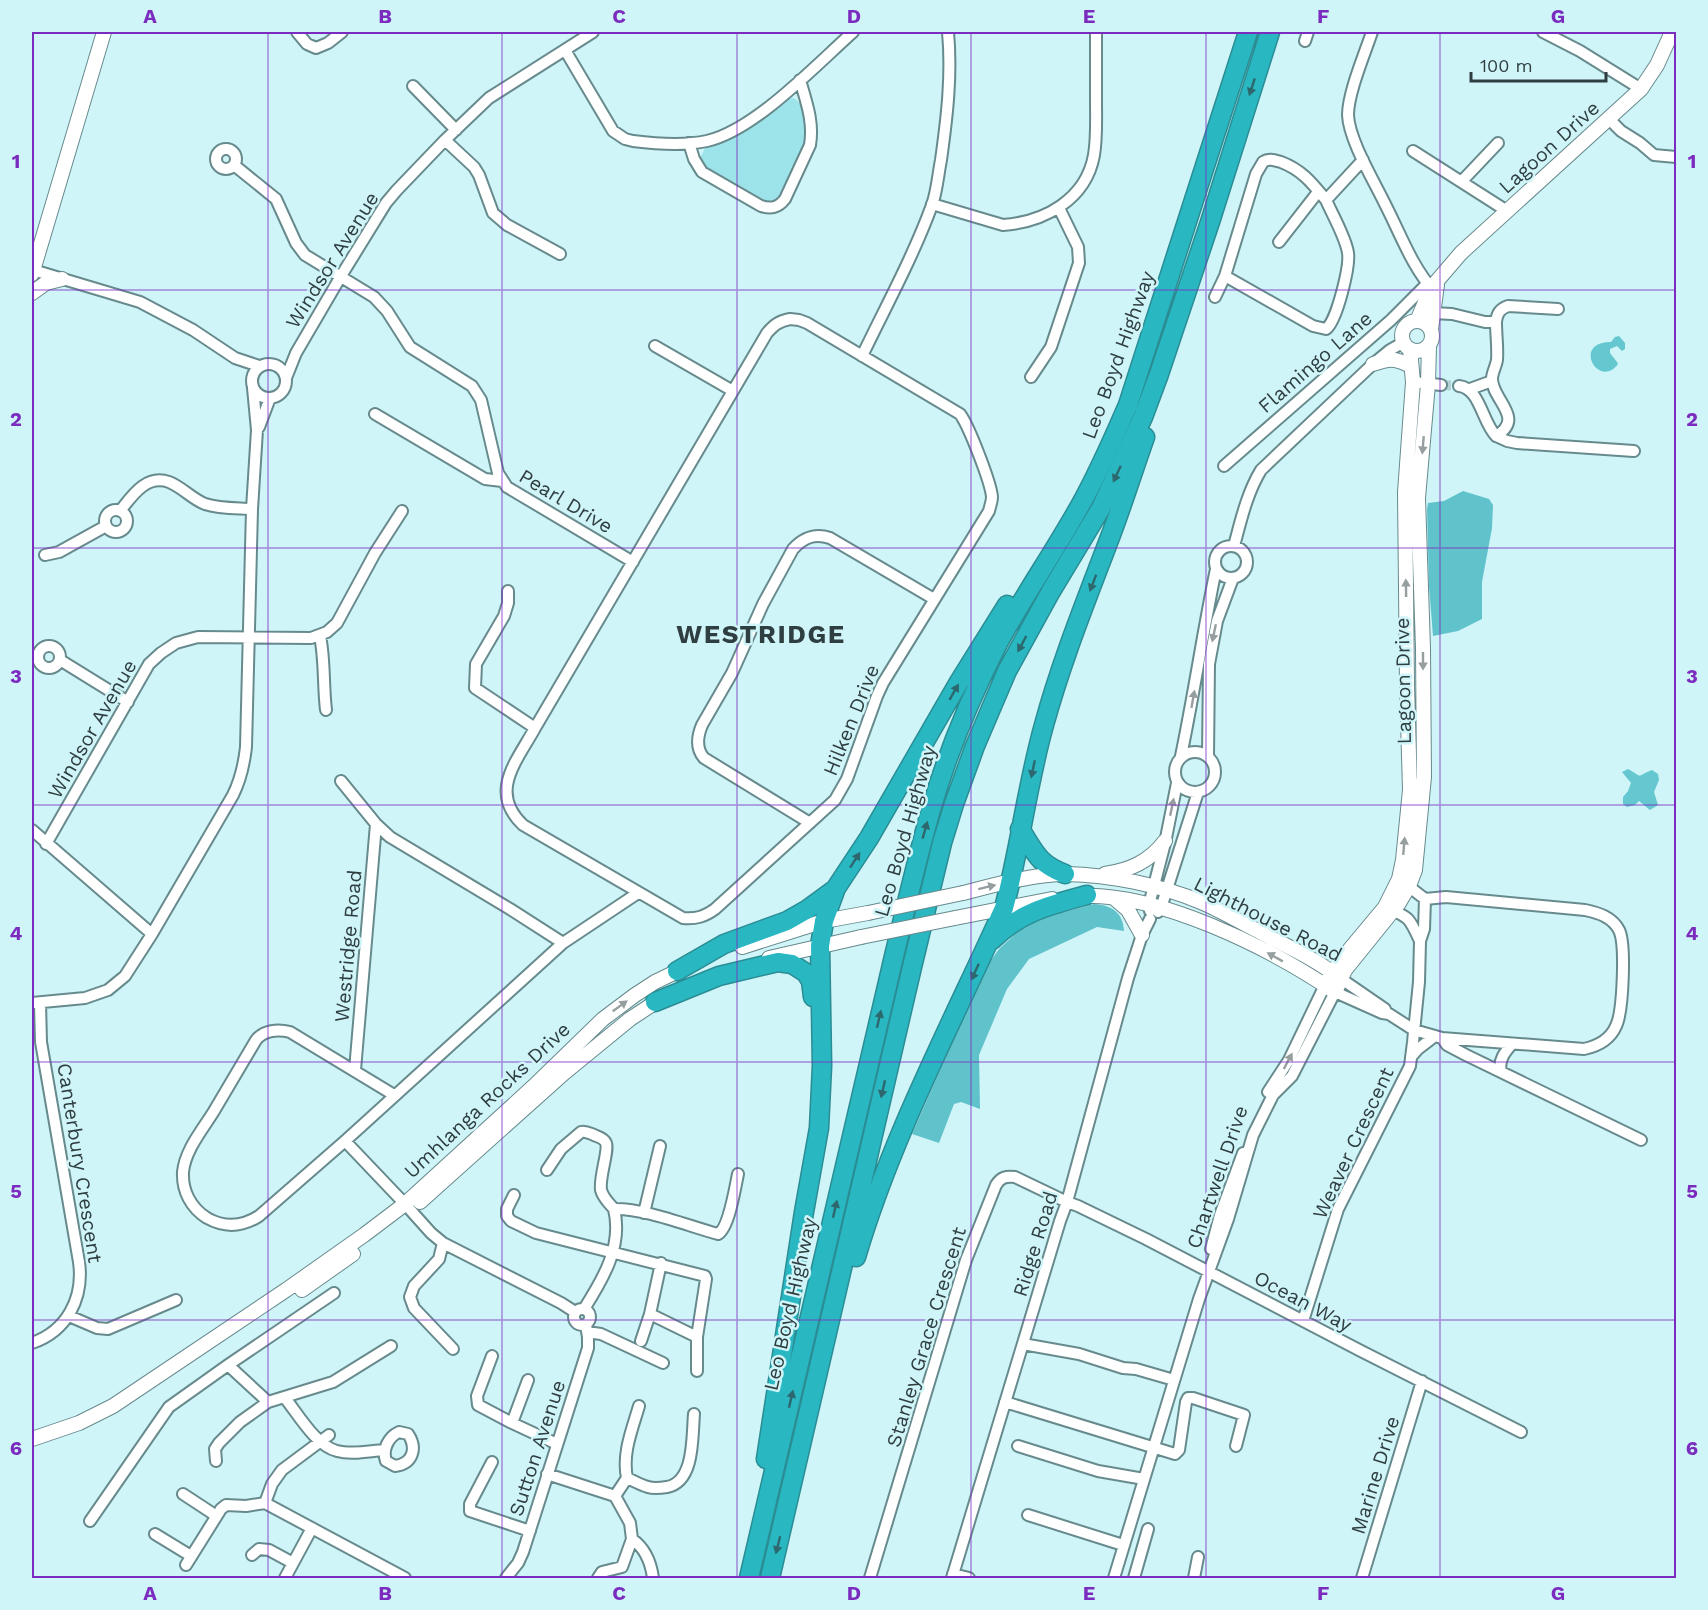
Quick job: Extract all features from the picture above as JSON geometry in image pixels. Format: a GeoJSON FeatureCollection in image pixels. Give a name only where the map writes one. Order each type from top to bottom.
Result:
{"type":"FeatureCollection","features":[{"type":"Feature","properties":{"kind":"highway","name":"Leo Boyd Highway"},"geometry":{"type":"LineString","coordinates":[[748,1578],[895,951],[933,804],[950,752],[996,648],[1029,587],[1080,504],[1106,455],[1128,405],[1248,32]]}},
{"type":"Feature","properties":{"kind":"highway","name":"Leo Boyd Highway"},"geometry":{"type":"LineString","coordinates":[[770,1578],[914,957],[954,804],[975,746],[1007,671],[1041,608],[1101,508],[1143,417],[1210,222],[1270,32]]}},
{"type":"Feature","properties":{"kind":"highway"},"geometry":{"type":"LineString","coordinates":[[787,1511],[862,1235],[917,1099],[1004,908],[1044,722],[1173,357],[1190,305],[1210,222]]}},
{"type":"Feature","properties":{"kind":"highway"},"geometry":{"type":"LineString","coordinates":[[748,1578],[819,1128],[822,1066],[820,946],[824,921],[836,888],[869,838],[982,645],[1078,492],[1113,424],[1148,346]]}},
{"type":"Feature","properties":{"kind":"highway"},"geometry":{"type":"LineString","coordinates":[[1020,829],[1042,862],[1051,869],[1065,874]]}},
{"type":"Feature","properties":{"kind":"highway"},"geometry":{"type":"LineString","coordinates":[[677,971],[724,944],[793,918],[836,888]]}},
{"type":"Feature","properties":{"kind":"highway"},"geometry":{"type":"LineString","coordinates":[[987,945],[1001,931],[1024,916],[1044,907],[1087,895]]}},
{"type":"Feature","properties":{"kind":"highway"},"geometry":{"type":"LineString","coordinates":[[655,1002],[710,979],[755,967],[785,962],[802,969],[809,977],[813,990],[819,1128]]}},
{"type":"Feature","properties":{"kind":"street"},"geometry":{"type":"LineString","coordinates":[[104,32],[32,272],[140,302],[193,330],[235,358],[260,366]]}},
{"type":"Feature","properties":{"kind":"street"},"geometry":{"type":"LineString","coordinates":[[297,32],[307,44],[316,48],[342,32]]}},
{"type":"Feature","properties":{"kind":"street","name":"Windsor Avenue"},"geometry":{"type":"LineString","coordinates":[[286,378],[296,353],[386,203],[445,140],[489,98],[593,32]]}},
{"type":"Feature","properties":{"kind":"street"},"geometry":{"type":"LineString","coordinates":[[565,50],[607,123],[618,135],[633,141],[689,143],[708,141],[735,129],[765,109],[853,32]]}},
{"type":"Feature","properties":{"kind":"street"},"geometry":{"type":"LineString","coordinates":[[862,356],[932,204],[939,174],[949,104],[948,32]]}},
{"type":"Feature","properties":{"kind":"street"},"geometry":{"type":"LineString","coordinates":[[932,204],[1003,225],[1033,219],[1059,208],[1075,194],[1084,181],[1094,158],[1096,32]]}},
{"type":"Feature","properties":{"kind":"street"},"geometry":{"type":"LineString","coordinates":[[1234,546],[1246,504],[1261,470],[1390,350],[1407,346],[1418,351],[1429,345],[1432,337],[1433,286],[1418,270],[1350,127],[1348,108],[1372,32]]}},
{"type":"Feature","properties":{"kind":"street"},"geometry":{"type":"LineString","coordinates":[[1543,32],[1641,89]]}},
{"type":"Feature","properties":{"kind":"street"},"geometry":{"type":"LineString","coordinates":[[1567,44],[1571,32]]}},
{"type":"Feature","properties":{"kind":"street","name":"Lagoon Drive"},"geometry":{"type":"LineString","coordinates":[[1417,321],[1433,286],[1461,253],[1641,89],[1657,65],[1672,32]]}},
{"type":"Feature","properties":{"kind":"street"},"geometry":{"type":"LineString","coordinates":[[689,143],[694,159],[702,172],[761,206],[768,208],[780,205],[810,145],[810,117],[800,80]]}},
{"type":"Feature","properties":{"kind":"street"},"geometry":{"type":"LineString","coordinates":[[414,86],[456,130]]}},
{"type":"Feature","properties":{"kind":"street"},"geometry":{"type":"LineString","coordinates":[[1609,119],[1654,154],[1677,157]]}},
{"type":"Feature","properties":{"kind":"street"},"geometry":{"type":"LineString","coordinates":[[445,140],[474,167],[494,213],[507,225],[560,254]]}},
{"type":"Feature","properties":{"kind":"street"},"geometry":{"type":"LineString","coordinates":[[1462,181],[1498,143]]}},
{"type":"Feature","properties":{"kind":"street"},"geometry":{"type":"LineString","coordinates":[[1413,151],[1507,211]]}},
{"type":"Feature","properties":{"kind":"street"},"geometry":{"type":"LineString","coordinates":[[1215,297],[1225,276],[1257,174],[1263,162],[1271,159],[1293,166],[1322,196],[1348,254],[1344,283],[1330,326],[1326,329],[1313,326],[1225,276]]}},
{"type":"Feature","properties":{"kind":"street"},"geometry":{"type":"LineString","coordinates":[[1279,242],[1322,196],[1364,160]]}},
{"type":"Feature","properties":{"kind":"street","name":"Pearl Drive"},"geometry":{"type":"LineString","coordinates":[[234,165],[276,199],[299,249],[305,255],[374,297],[382,304],[410,347],[472,386],[481,400],[498,473],[501,481],[507,487],[633,562]]}},
{"type":"Feature","properties":{"kind":"street"},"geometry":{"type":"LineString","coordinates":[[1031,377],[1051,347],[1079,263],[1078,247],[1059,208]]}},
{"type":"Feature","properties":{"kind":"street"},"geometry":{"type":"LineString","coordinates":[[32,293],[46,283],[62,279]]}},
{"type":"Feature","properties":{"kind":"street","name":"Flamingo Lane"},"geometry":{"type":"LineString","coordinates":[[1224,466],[1390,320],[1433,286]]}},
{"type":"Feature","properties":{"kind":"street"},"geometry":{"type":"LineString","coordinates":[[1496,436],[1509,422],[1492,381],[1497,359],[1498,312],[1508,306],[1558,309]]}},
{"type":"Feature","properties":{"kind":"street"},"geometry":{"type":"LineString","coordinates":[[1433,312],[1496,322]]}},
{"type":"Feature","properties":{"kind":"street","name":"Hilken Drive"},"geometry":{"type":"LineString","coordinates":[[782,320],[799,320],[862,356],[960,414],[968,427],[990,488],[989,511],[880,689],[843,788],[834,800],[706,915],[691,919],[683,918],[523,825],[514,817],[506,798],[508,780],[535,728],[767,333],[782,320]]}},
{"type":"Feature","properties":{"kind":"street"},"geometry":{"type":"LineString","coordinates":[[1407,346],[1402,334],[1405,326],[1417,321],[1425,323],[1431,329]]}},
{"type":"Feature","properties":{"kind":"street","name":"Lagoon Drive"},"geometry":{"type":"LineString","coordinates":[[1337,975],[1345,970],[1395,911],[1404,883],[1415,870],[1413,825],[1424,777],[1416,744],[1407,686],[1405,492],[1418,414],[1434,384],[1429,345]]}},
{"type":"Feature","properties":{"kind":"street"},"geometry":{"type":"LineString","coordinates":[[655,346],[732,391]]}},
{"type":"Feature","properties":{"kind":"street","name":"Lagoon Drive"},"geometry":{"type":"LineString","coordinates":[[1407,346],[1418,414],[1423,686],[1416,744]]}},
{"type":"Feature","properties":{"kind":"street","name":"Windsor Avenue"},"geometry":{"type":"LineString","coordinates":[[276,365],[296,353]]}},
{"type":"Feature","properties":{"kind":"street"},"geometry":{"type":"LineString","coordinates":[[36,1003],[85,998],[108,990],[125,976],[152,934],[240,781],[246,747],[252,509],[257,430],[252,384],[252,375],[260,366],[270,363],[281,368],[286,378],[284,389],[276,397],[259,395],[252,384],[235,358]]}},
{"type":"Feature","properties":{"kind":"street"},"geometry":{"type":"LineString","coordinates":[[1373,364],[1398,359],[1411,366]]}},
{"type":"Feature","properties":{"kind":"street"},"geometry":{"type":"LineString","coordinates":[[1492,381],[1464,388],[1477,401],[1488,427],[1496,436],[1517,443],[1634,451]]}},
{"type":"Feature","properties":{"kind":"street"},"geometry":{"type":"LineString","coordinates":[[1413,382],[1434,384]]}},
{"type":"Feature","properties":{"kind":"street"},"geometry":{"type":"LineString","coordinates":[[257,430],[270,398]]}},
{"type":"Feature","properties":{"kind":"street"},"geometry":{"type":"LineString","coordinates":[[375,414],[485,479],[501,481]]}},
{"type":"Feature","properties":{"kind":"street"},"geometry":{"type":"LineString","coordinates":[[120,511],[137,490],[152,481],[169,482],[195,499],[216,507],[252,509]]}},
{"type":"Feature","properties":{"kind":"street"},"geometry":{"type":"LineString","coordinates":[[326,710],[320,636],[327,632],[342,615],[375,553],[402,511]]}},
{"type":"Feature","properties":{"kind":"street"},"geometry":{"type":"LineString","coordinates":[[109,512],[123,513],[126,524],[122,530],[111,531],[106,526],[105,519],[109,512]]}},
{"type":"Feature","properties":{"kind":"street"},"geometry":{"type":"LineString","coordinates":[[45,555],[59,552],[106,526]]}},
{"type":"Feature","properties":{"kind":"street"},"geometry":{"type":"LineString","coordinates":[[810,823],[704,758],[698,748],[702,725],[732,673],[769,592],[800,542],[808,537],[822,536],[830,538],[934,599]]}},
{"type":"Feature","properties":{"kind":"street"},"geometry":{"type":"LineString","coordinates":[[1155,907],[1177,783],[1174,772],[1181,756],[1192,704],[1217,554],[1224,547],[1234,546],[1243,550],[1248,560],[1246,570],[1238,577],[1223,576],[1216,569]]}},
{"type":"Feature","properties":{"kind":"street"},"geometry":{"type":"LineString","coordinates":[[1177,783],[1186,790],[1198,792],[1208,787],[1214,778],[1214,766],[1208,756],[1209,664],[1217,621],[1233,578]]}},
{"type":"Feature","properties":{"kind":"street"},"geometry":{"type":"LineString","coordinates":[[508,591],[508,603],[504,616],[476,664],[475,688],[535,728]]}},
{"type":"Feature","properties":{"kind":"street","name":"Windsor Avenue"},"geometry":{"type":"LineString","coordinates":[[46,844],[150,664],[161,653],[176,643],[198,638],[311,638],[320,636]]}},
{"type":"Feature","properties":{"kind":"street"},"geometry":{"type":"LineString","coordinates":[[60,660],[128,702]]}},
{"type":"Feature","properties":{"kind":"street"},"geometry":{"type":"LineString","coordinates":[[1407,686],[1423,686]]}},
{"type":"Feature","properties":{"kind":"street"},"geometry":{"type":"LineString","coordinates":[[1181,756],[1192,752],[1208,756]]}},
{"type":"Feature","properties":{"kind":"street"},"geometry":{"type":"LineString","coordinates":[[341,781],[376,824],[390,837],[563,943]]}},
{"type":"Feature","properties":{"kind":"street"},"geometry":{"type":"LineString","coordinates":[[1160,888],[1185,836],[1198,792]]}},
{"type":"Feature","properties":{"kind":"street","name":"Westridge Road"},"geometry":{"type":"LineString","coordinates":[[355,1070],[376,824]]}},
{"type":"Feature","properties":{"kind":"street"},"geometry":{"type":"LineString","coordinates":[[32,830],[152,934]]}},
{"type":"Feature","properties":{"kind":"street"},"geometry":{"type":"LineString","coordinates":[[1088,876],[1132,868],[1152,855],[1165,842]]}},
{"type":"Feature","properties":{"kind":"street","name":"Lighthouse Road"},"geometry":{"type":"LineString","coordinates":[[1011,881],[1065,874],[1160,888],[1216,909],[1308,958],[1337,975],[1414,1030],[1439,1037]]}},
{"type":"Feature","properties":{"kind":"street","name":"Umhlanga Rocks Drive"},"geometry":{"type":"LineString","coordinates":[[32,1439],[79,1424],[120,1402],[407,1207],[603,1019],[635,995],[677,971],[744,946],[824,921],[1011,881]]}},
{"type":"Feature","properties":{"kind":"street"},"geometry":{"type":"LineString","coordinates":[[1404,883],[1425,899]]}},
{"type":"Feature","properties":{"kind":"street"},"geometry":{"type":"LineString","coordinates":[[394,1095],[287,1031],[272,1031],[259,1037],[191,1148],[183,1172],[188,1198],[199,1213],[216,1223],[232,1226],[251,1221],[259,1216],[345,1141],[563,943],[638,893]]}},
{"type":"Feature","properties":{"kind":"street","name":"Lighthouse Road"},"geometry":{"type":"LineString","coordinates":[[1004,908],[1087,895],[1109,896],[1155,907],[1203,922],[1245,941],[1330,989],[1382,1013],[1389,1014]]}},
{"type":"Feature","properties":{"kind":"street"},"geometry":{"type":"LineString","coordinates":[[1109,896],[1128,910],[1142,935]]}},
{"type":"Feature","properties":{"kind":"street"},"geometry":{"type":"LineString","coordinates":[[1395,911],[1425,899],[1446,897],[1585,910],[1606,916],[1619,929],[1624,954],[1617,1025],[1607,1039],[1600,1044],[1584,1049],[1439,1037],[1418,1049],[1411,1057]]}},
{"type":"Feature","properties":{"kind":"street","name":"Weaver Crescent"},"geometry":{"type":"LineString","coordinates":[[1303,1321],[1336,1214],[1407,1074],[1414,1030],[1425,899]]}},
{"type":"Feature","properties":{"kind":"street","name":"Ridge Road"},"geometry":{"type":"LineString","coordinates":[[952,1576],[1067,1202],[1128,978],[1142,935],[1155,907]]}},
{"type":"Feature","properties":{"kind":"street","name":"Umhlanga Rocks Drive"},"geometry":{"type":"LineString","coordinates":[[32,1445],[98,1423],[326,1274],[630,1019],[681,987],[724,969],[752,962],[1004,908]]}},
{"type":"Feature","properties":{"kind":"street"},"geometry":{"type":"LineString","coordinates":[[1395,911],[1412,921],[1420,941]]}},
{"type":"Feature","properties":{"kind":"street","name":"Lagoon Drive"},"geometry":{"type":"LineString","coordinates":[[1330,989],[1350,950],[1395,911]]}},
{"type":"Feature","properties":{"kind":"street"},"geometry":{"type":"LineString","coordinates":[[1308,958],[1319,960],[1334,958],[1350,950]]}},
{"type":"Feature","properties":{"kind":"street","name":"Chartwell Drive"},"geometry":{"type":"LineString","coordinates":[[1114,1577],[1203,1288],[1220,1215],[1246,1145],[1250,1125],[1330,989]]}},
{"type":"Feature","properties":{"kind":"street","name":"Canterbury Crescent"},"geometry":{"type":"LineString","coordinates":[[32,1343],[50,1335],[69,1316],[80,1286],[80,1270],[36,1003]]}},
{"type":"Feature","properties":{"kind":"street"},"geometry":{"type":"LineString","coordinates":[[1439,1037],[1447,1045],[1641,1140]]}},
{"type":"Feature","properties":{"kind":"street"},"geometry":{"type":"LineString","coordinates":[[1501,1071],[1501,1059],[1512,1044]]}},
{"type":"Feature","properties":{"kind":"street"},"geometry":{"type":"LineString","coordinates":[[345,1141],[430,1233],[443,1242],[579,1311],[606,1274],[617,1226],[614,1209],[604,1199],[602,1192],[601,1177],[606,1143],[602,1138],[585,1131],[581,1132],[557,1154],[547,1170]]}},
{"type":"Feature","properties":{"kind":"street"},"geometry":{"type":"LineString","coordinates":[[644,1213],[660,1146]]}},
{"type":"Feature","properties":{"kind":"street"},"geometry":{"type":"LineString","coordinates":[[614,1209],[644,1213],[720,1234],[731,1206],[738,1174]]}},
{"type":"Feature","properties":{"kind":"street","name":"Stanley Grace Crescent"},"geometry":{"type":"LineString","coordinates":[[870,1578],[966,1260],[996,1185],[1003,1178],[1015,1177],[1067,1202]]}},
{"type":"Feature","properties":{"kind":"street"},"geometry":{"type":"LineString","coordinates":[[514,1195],[506,1212],[507,1216],[536,1233],[705,1276],[697,1337],[697,1371]]}},
{"type":"Feature","properties":{"kind":"street","name":"Ocean Way"},"geometry":{"type":"LineString","coordinates":[[1067,1202],[1207,1270],[1521,1432]]}},
{"type":"Feature","properties":{"kind":"street"},"geometry":{"type":"LineString","coordinates":[[443,1242],[439,1259],[414,1286],[410,1297],[414,1308],[453,1349]]}},
{"type":"Feature","properties":{"kind":"street"},"geometry":{"type":"LineString","coordinates":[[641,1341],[650,1314],[661,1263]]}},
{"type":"Feature","properties":{"kind":"street"},"geometry":{"type":"LineString","coordinates":[[90,1521],[172,1404],[334,1293]]}},
{"type":"Feature","properties":{"kind":"street"},"geometry":{"type":"LineString","coordinates":[[69,1316],[97,1328],[108,1329],[176,1300]]}},
{"type":"Feature","properties":{"kind":"street","name":"Sutton Avenue"},"geometry":{"type":"LineString","coordinates":[[506,1578],[518,1563],[530,1531],[588,1348],[586,1329],[590,1317],[589,1314],[579,1311]]}},
{"type":"Feature","properties":{"kind":"street"},"geometry":{"type":"LineString","coordinates":[[650,1314],[697,1337]]}},
{"type":"Feature","properties":{"kind":"street"},"geometry":{"type":"LineString","coordinates":[[586,1329],[663,1363]]}},
{"type":"Feature","properties":{"kind":"street"},"geometry":{"type":"LineString","coordinates":[[1023,1344],[1079,1354],[1123,1368],[1136,1369],[1174,1380]]}},
{"type":"Feature","properties":{"kind":"street"},"geometry":{"type":"LineString","coordinates":[[216,1461],[215,1449],[219,1443],[240,1422],[268,1402],[333,1382],[391,1346]]}},
{"type":"Feature","properties":{"kind":"street"},"geometry":{"type":"LineString","coordinates":[[492,1356],[477,1396],[479,1406],[557,1444]]}},
{"type":"Feature","properties":{"kind":"street"},"geometry":{"type":"LineString","coordinates":[[228,1365],[268,1402]]}},
{"type":"Feature","properties":{"kind":"street"},"geometry":{"type":"LineString","coordinates":[[512,1424],[528,1380]]}},
{"type":"Feature","properties":{"kind":"street","name":"Marine Drive"},"geometry":{"type":"LineString","coordinates":[[1362,1578],[1422,1381]]}},
{"type":"Feature","properties":{"kind":"street"},"geometry":{"type":"LineString","coordinates":[[285,1398],[320,1443],[338,1452],[357,1453],[384,1450]]}},
{"type":"Feature","properties":{"kind":"street"},"geometry":{"type":"LineString","coordinates":[[1005,1402],[1175,1454],[1178,1452],[1186,1402],[1188,1398],[1193,1398],[1245,1415],[1236,1446]]}},
{"type":"Feature","properties":{"kind":"street"},"geometry":{"type":"LineString","coordinates":[[615,1496],[627,1478],[626,1452],[639,1406]]}},
{"type":"Feature","properties":{"kind":"street"},"geometry":{"type":"LineString","coordinates":[[627,1478],[653,1488],[674,1486],[681,1480],[691,1453],[694,1414]]}},
{"type":"Feature","properties":{"kind":"street"},"geometry":{"type":"LineString","coordinates":[[265,1503],[272,1484],[282,1470],[329,1435]]}},
{"type":"Feature","properties":{"kind":"street"},"geometry":{"type":"LineString","coordinates":[[1018,1446],[1098,1471],[1144,1479]]}},
{"type":"Feature","properties":{"kind":"street"},"geometry":{"type":"LineString","coordinates":[[492,1462],[470,1504],[470,1510],[530,1531]]}},
{"type":"Feature","properties":{"kind":"street"},"geometry":{"type":"LineString","coordinates":[[548,1474],[615,1496],[630,1523],[632,1539],[622,1567],[602,1572],[598,1578]]}},
{"type":"Feature","properties":{"kind":"street"},"geometry":{"type":"LineString","coordinates":[[183,1494],[216,1515]]}},
{"type":"Feature","properties":{"kind":"street"},"geometry":{"type":"LineString","coordinates":[[155,1534],[189,1560],[216,1515],[226,1505],[246,1506],[265,1503],[397,1577]]}},
{"type":"Feature","properties":{"kind":"street"},"geometry":{"type":"LineString","coordinates":[[1028,1515],[1123,1545]]}},
{"type":"Feature","properties":{"kind":"street"},"geometry":{"type":"LineString","coordinates":[[285,1578],[312,1528]]}},
{"type":"Feature","properties":{"kind":"street"},"geometry":{"type":"LineString","coordinates":[[1134,1578],[1148,1529]]}},
{"type":"Feature","properties":{"kind":"street"},"geometry":{"type":"LineString","coordinates":[[632,1539],[645,1552],[653,1578]]}},
{"type":"Feature","properties":{"kind":"street"},"geometry":{"type":"LineString","coordinates":[[252,1555],[259,1550],[269,1550],[293,1563]]}},
{"type":"Feature","properties":{"kind":"street"},"geometry":{"type":"LineString","coordinates":[[1194,1578],[1198,1557]]}},
{"type":"Feature","properties":{"kind":"street"},"geometry":{"type":"LineString","coordinates":[[952,1576],[969,1578]]}},
{"type":"Feature","properties":{"kind":"street"},"geometry":{"type":"LineString","coordinates":[[1114,1577],[1127,1578]]}},
{"type":"Feature","properties":{"kind":"shaded area"},"geometry":{"type":"Polygon","coordinates":[[[793,98],[801,105],[803,111],[806,137],[778,201],[769,204],[707,170],[702,165],[700,158],[705,148],[741,134],[786,99],[793,98]]]}},
{"type":"Feature","properties":{"kind":"shaded area"},"geometry":{"type":"Polygon","coordinates":[[[1619,336],[1625,343],[1625,349],[1622,351],[1617,346],[1610,349],[1610,353],[1618,364],[1611,371],[1603,372],[1592,363],[1593,349],[1619,336]]]}},
{"type":"Feature","properties":{"kind":"shaded area"},"geometry":{"type":"Polygon","coordinates":[[[1463,491],[1489,499],[1493,505],[1492,528],[1482,582],[1482,619],[1458,631],[1433,636],[1429,586],[1428,503],[1444,501],[1463,491]]]}},
{"type":"Feature","properties":{"kind":"shaded area"},"geometry":{"type":"Polygon","coordinates":[[[1628,769],[1640,776],[1652,770],[1658,774],[1659,780],[1654,792],[1658,805],[1650,810],[1639,801],[1627,807],[1623,804],[1623,797],[1631,783],[1622,772],[1628,769]]]}},
{"type":"Feature","properties":{"kind":"shaded area"},"geometry":{"type":"Polygon","coordinates":[[[1094,904],[1111,908],[1119,914],[1124,931],[1097,927],[1029,959],[1007,989],[979,1055],[980,1109],[961,1102],[954,1104],[939,1143],[912,1134],[978,984],[999,949],[1023,927],[1049,915],[1094,904]]]}},
{"type":"Feature","properties":{"kind":"tunnel"},"geometry":{"type":"LineString","coordinates":[[1441,385],[1459,386]]}},
{"type":"Feature","properties":{"kind":"district","name":"WESTRIDGE"},"geometry":{"type":"Point","coordinates":[761,634]}}]}
